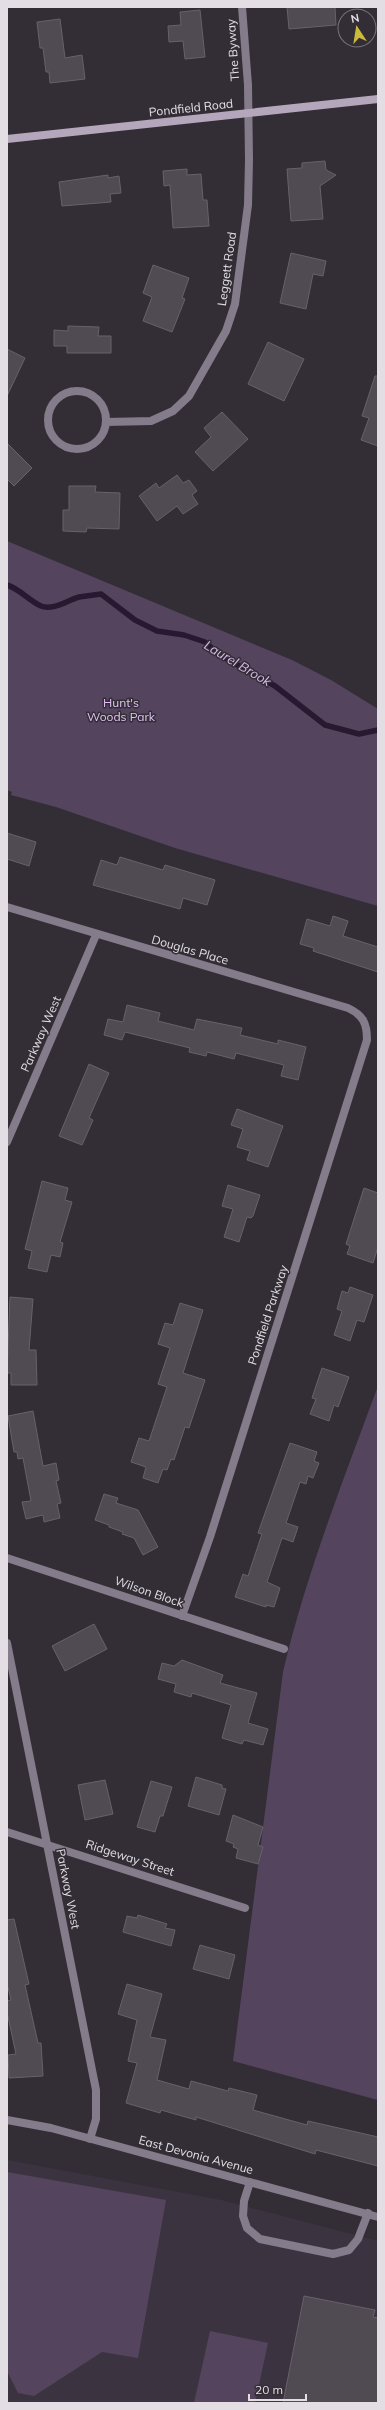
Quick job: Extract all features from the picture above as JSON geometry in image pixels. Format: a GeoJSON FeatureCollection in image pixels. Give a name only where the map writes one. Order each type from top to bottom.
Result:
{"type":"FeatureCollection","features":[{"type":"Feature","properties":{"kind":"street","name":"The Byway"},"geometry":{"type":"LineString","coordinates":[[242,7],[248,85],[248,115]]}},
{"type":"Feature","properties":{"kind":"street","name":"Pondfield Road"},"geometry":{"type":"LineString","coordinates":[[7,139],[248,115],[378,99]]}},
{"type":"Feature","properties":{"kind":"street","name":"Leggett Road"},"geometry":{"type":"LineString","coordinates":[[106,422],[151,421],[173,411],[189,396],[226,331],[235,304],[248,204],[248,115]]}},
{"type":"Feature","properties":{"kind":"street"},"geometry":{"type":"LineString","coordinates":[[70,392],[79,392],[88,394],[98,402],[105,413],[106,422],[101,435],[92,445],[75,449],[66,447],[52,436],[48,418],[50,409],[58,398],[70,392]]}},
{"type":"Feature","properties":{"kind":"street","name":"Douglas Place"},"geometry":{"type":"LineString","coordinates":[[7,907],[96,935],[348,1008],[358,1013],[364,1019]]}},
{"type":"Feature","properties":{"kind":"street","name":"Parkway West"},"geometry":{"type":"LineString","coordinates":[[7,1142],[96,935]]}},
{"type":"Feature","properties":{"kind":"street","name":"Pondfield Parkway"},"geometry":{"type":"LineString","coordinates":[[182,1616],[210,1537],[367,1040],[364,1019]]}},
{"type":"Feature","properties":{"kind":"street","name":"Wilson Block"},"geometry":{"type":"LineString","coordinates":[[7,1558],[284,1649]]}},
{"type":"Feature","properties":{"kind":"street","name":"Parkway West"},"geometry":{"type":"LineString","coordinates":[[7,1643],[96,2090],[96,2119],[90,2139]]}},
{"type":"Feature","properties":{"kind":"street","name":"Ridgeway Street"},"geometry":{"type":"LineString","coordinates":[[7,1832],[245,1908]]}},
{"type":"Feature","properties":{"kind":"street","name":"East Devonia Avenue"},"geometry":{"type":"LineString","coordinates":[[7,2120],[90,2139],[378,2216]]}},
{"type":"Feature","properties":{"kind":"street"},"geometry":{"type":"LineString","coordinates":[[250,2182],[244,2201],[243,2216],[247,2228],[260,2239],[333,2254],[348,2250],[358,2239],[368,2213]]}},
{"type":"Feature","properties":{"kind":"shaded area"},"geometry":{"type":"Polygon","coordinates":[[[7,2160],[221,2200],[378,2241],[378,2403],[7,2403],[7,2160]]]}},
{"type":"Feature","properties":{"kind":"green space","name":"Hunt's Woods Park"},"geometry":{"type":"Polygon","coordinates":[[[7,541],[292,660],[331,680],[378,709],[378,906],[175,848],[56,807],[11,795],[12,792],[7,790],[7,541]]]}},
{"type":"Feature","properties":{"kind":"green space"},"geometry":{"type":"Polygon","coordinates":[[[378,1386],[378,2100],[233,2061],[283,1672],[292,1635],[314,1563],[378,1386]]]}},
{"type":"Feature","properties":{"kind":"green space"},"geometry":{"type":"Polygon","coordinates":[[[7,2172],[166,2200],[138,2358],[102,2352],[34,2396],[18,2393],[7,2371],[7,2172]]]}},
{"type":"Feature","properties":{"kind":"green space"},"geometry":{"type":"Polygon","coordinates":[[[210,2331],[268,2343],[255,2403],[194,2403],[210,2331]]]}},
{"type":"Feature","properties":{"kind":"building"},"geometry":{"type":"Polygon","coordinates":[[[287,7],[335,7],[336,25],[289,29],[287,7]]]}},
{"type":"Feature","properties":{"kind":"building"},"geometry":{"type":"Polygon","coordinates":[[[200,10],[205,57],[185,59],[183,41],[169,42],[168,26],[181,25],[180,12],[200,10]]]}},
{"type":"Feature","properties":{"kind":"building"},"geometry":{"type":"Polygon","coordinates":[[[60,19],[65,58],[82,55],[85,79],[50,83],[49,72],[46,72],[43,48],[40,48],[37,22],[60,19]]]}},
{"type":"Feature","properties":{"kind":"building"},"geometry":{"type":"Polygon","coordinates":[[[325,161],[326,170],[336,175],[320,186],[323,219],[291,221],[287,169],[302,168],[302,163],[325,161]]]}},
{"type":"Feature","properties":{"kind":"building"},"geometry":{"type":"Polygon","coordinates":[[[187,169],[187,175],[201,174],[203,200],[207,200],[209,226],[173,228],[170,185],[164,186],[163,171],[187,169]]]}},
{"type":"Feature","properties":{"kind":"building"},"geometry":{"type":"Polygon","coordinates":[[[108,175],[108,178],[119,176],[121,193],[110,194],[111,202],[62,206],[59,182],[108,175]]]}},
{"type":"Feature","properties":{"kind":"building"},"geometry":{"type":"Polygon","coordinates":[[[291,253],[326,261],[323,276],[313,274],[306,309],[280,303],[291,253]]]}},
{"type":"Feature","properties":{"kind":"building"},"geometry":{"type":"Polygon","coordinates":[[[153,265],[189,278],[182,298],[185,299],[172,332],[143,321],[152,297],[143,293],[153,265]]]}},
{"type":"Feature","properties":{"kind":"building"},"geometry":{"type":"Polygon","coordinates":[[[68,326],[99,327],[98,336],[111,336],[111,353],[67,353],[67,346],[54,346],[54,330],[68,331],[68,326]]]}},
{"type":"Feature","properties":{"kind":"building"},"geometry":{"type":"Polygon","coordinates":[[[268,342],[304,359],[284,401],[248,384],[268,342]]]}},
{"type":"Feature","properties":{"kind":"building"},"geometry":{"type":"Polygon","coordinates":[[[7,349],[25,358],[7,396],[7,349]]]}},
{"type":"Feature","properties":{"kind":"building"},"geometry":{"type":"Polygon","coordinates":[[[375,376],[378,376],[378,446],[361,440],[369,418],[362,416],[375,376]]]}},
{"type":"Feature","properties":{"kind":"building"},"geometry":{"type":"Polygon","coordinates":[[[222,412],[248,439],[213,471],[195,452],[211,437],[204,428],[222,412]]]}},
{"type":"Feature","properties":{"kind":"building"},"geometry":{"type":"Polygon","coordinates":[[[7,443],[32,468],[14,486],[7,479],[7,443]]]}},
{"type":"Feature","properties":{"kind":"building"},"geometry":{"type":"Polygon","coordinates":[[[177,475],[183,483],[189,480],[197,491],[192,495],[198,504],[183,514],[177,506],[157,521],[139,496],[156,483],[159,488],[177,475]]]}},
{"type":"Feature","properties":{"kind":"building"},"geometry":{"type":"Polygon","coordinates":[[[69,486],[96,486],[95,492],[120,493],[119,529],[87,528],[86,532],[63,531],[63,510],[69,510],[69,486]]]}},
{"type":"Feature","properties":{"kind":"building"},"geometry":{"type":"Polygon","coordinates":[[[7,833],[36,842],[29,866],[7,859],[7,833]]]}},
{"type":"Feature","properties":{"kind":"building"},"geometry":{"type":"Polygon","coordinates":[[[120,857],[163,870],[165,865],[215,880],[207,905],[183,898],[180,909],[93,885],[101,860],[117,865],[120,857]]]}},
{"type":"Feature","properties":{"kind":"building"},"geometry":{"type":"Polygon","coordinates":[[[333,916],[348,921],[343,936],[378,947],[378,972],[313,951],[314,948],[300,944],[307,919],[330,926],[333,916]]]}},
{"type":"Feature","properties":{"kind":"building"},"geometry":{"type":"Polygon","coordinates":[[[127,1005],[160,1013],[158,1021],[194,1030],[197,1019],[242,1028],[240,1035],[278,1044],[278,1040],[306,1047],[298,1080],[281,1076],[284,1065],[236,1053],[234,1059],[207,1052],[206,1056],[189,1052],[190,1048],[125,1032],[122,1040],[104,1035],[108,1019],[123,1022],[127,1005]]]}},
{"type":"Feature","properties":{"kind":"building"},"geometry":{"type":"Polygon","coordinates":[[[89,1064],[109,1073],[89,1118],[93,1120],[82,1145],[59,1136],[89,1064]]]}},
{"type":"Feature","properties":{"kind":"building"},"geometry":{"type":"Polygon","coordinates":[[[237,1109],[283,1126],[268,1167],[247,1160],[250,1151],[237,1147],[243,1129],[231,1125],[237,1109]]]}},
{"type":"Feature","properties":{"kind":"building"},"geometry":{"type":"Polygon","coordinates":[[[42,1181],[68,1188],[65,1200],[72,1202],[60,1242],[63,1243],[60,1257],[51,1255],[47,1272],[28,1268],[32,1251],[25,1249],[42,1181]]]}},
{"type":"Feature","properties":{"kind":"building"},"geometry":{"type":"Polygon","coordinates":[[[228,1185],[260,1195],[253,1216],[251,1218],[247,1217],[239,1242],[224,1237],[233,1209],[222,1206],[228,1185]]]}},
{"type":"Feature","properties":{"kind":"building"},"geometry":{"type":"Polygon","coordinates":[[[364,1188],[378,1193],[378,1247],[373,1263],[347,1254],[350,1246],[346,1244],[364,1188]]]}},
{"type":"Feature","properties":{"kind":"building"},"geometry":{"type":"Polygon","coordinates":[[[350,1287],[373,1295],[364,1322],[357,1320],[350,1341],[334,1335],[342,1311],[337,1309],[342,1291],[348,1293],[350,1287]]]}},
{"type":"Feature","properties":{"kind":"building"},"geometry":{"type":"Polygon","coordinates":[[[10,1297],[33,1299],[29,1350],[36,1350],[37,1385],[11,1385],[11,1373],[7,1373],[10,1297]]]}},
{"type":"Feature","properties":{"kind":"building"},"geometry":{"type":"Polygon","coordinates":[[[180,1303],[203,1310],[183,1373],[205,1380],[189,1428],[185,1427],[174,1460],[171,1459],[167,1470],[163,1469],[158,1483],[143,1478],[146,1467],[131,1462],[139,1438],[149,1441],[167,1387],[158,1384],[170,1348],[158,1344],[165,1323],[173,1325],[180,1303]]]}},
{"type":"Feature","properties":{"kind":"building"},"geometry":{"type":"Polygon","coordinates":[[[322,1368],[349,1377],[338,1407],[334,1405],[329,1421],[310,1414],[316,1399],[312,1398],[322,1368]]]}},
{"type":"Feature","properties":{"kind":"building"},"geometry":{"type":"Polygon","coordinates":[[[33,1411],[43,1466],[56,1463],[59,1480],[56,1481],[61,1503],[57,1504],[60,1518],[44,1522],[43,1515],[26,1519],[22,1502],[31,1501],[23,1458],[18,1459],[17,1452],[14,1452],[8,1416],[33,1411]]]}},
{"type":"Feature","properties":{"kind":"building"},"geometry":{"type":"Polygon","coordinates":[[[290,1443],[317,1452],[314,1461],[319,1463],[313,1478],[308,1476],[306,1484],[300,1482],[286,1523],[298,1527],[293,1542],[282,1538],[267,1582],[280,1588],[274,1607],[266,1605],[266,1607],[235,1597],[243,1574],[248,1576],[262,1534],[258,1533],[290,1443]]]}},
{"type":"Feature","properties":{"kind":"building"},"geometry":{"type":"Polygon","coordinates":[[[104,1494],[118,1498],[116,1503],[138,1510],[158,1547],[143,1555],[134,1538],[122,1534],[123,1532],[95,1520],[104,1494]]]}},
{"type":"Feature","properties":{"kind":"building"},"geometry":{"type":"Polygon","coordinates":[[[94,1624],[107,1649],[65,1671],[52,1646],[94,1624]]]}},
{"type":"Feature","properties":{"kind":"building"},"geometry":{"type":"Polygon","coordinates":[[[182,1660],[223,1675],[220,1683],[257,1693],[248,1723],[268,1729],[263,1745],[244,1740],[242,1744],[222,1738],[231,1705],[192,1693],[191,1697],[174,1692],[176,1684],[158,1679],[162,1663],[174,1666],[182,1660]]]}},
{"type":"Feature","properties":{"kind":"building"},"geometry":{"type":"Polygon","coordinates":[[[196,1777],[222,1785],[222,1788],[226,1789],[219,1815],[188,1806],[196,1777]]]}},
{"type":"Feature","properties":{"kind":"building"},"geometry":{"type":"Polygon","coordinates":[[[105,1780],[113,1814],[85,1820],[78,1785],[105,1780]]]}},
{"type":"Feature","properties":{"kind":"building"},"geometry":{"type":"Polygon","coordinates":[[[151,1781],[172,1787],[163,1816],[160,1816],[155,1832],[137,1827],[151,1781]]]}},
{"type":"Feature","properties":{"kind":"building"},"geometry":{"type":"Polygon","coordinates":[[[233,1815],[263,1827],[258,1845],[263,1847],[258,1864],[236,1858],[238,1849],[233,1847],[234,1844],[226,1841],[233,1815]]]}},
{"type":"Feature","properties":{"kind":"building"},"geometry":{"type":"Polygon","coordinates":[[[138,1915],[167,1924],[165,1928],[175,1930],[171,1946],[123,1932],[127,1916],[137,1918],[138,1915]]]}},
{"type":"Feature","properties":{"kind":"building"},"geometry":{"type":"Polygon","coordinates":[[[14,1919],[29,1984],[25,1985],[38,2043],[41,2043],[43,2076],[9,2078],[8,2055],[16,2054],[7,2012],[7,2001],[11,2000],[7,1983],[7,1920],[14,1919]]]}},
{"type":"Feature","properties":{"kind":"building"},"geometry":{"type":"Polygon","coordinates":[[[200,1945],[235,1955],[229,1979],[193,1969],[200,1945]]]}},
{"type":"Feature","properties":{"kind":"building"},"geometry":{"type":"Polygon","coordinates":[[[127,1984],[162,1994],[150,2037],[166,2040],[157,2080],[189,2089],[191,2081],[228,2091],[229,2088],[257,2095],[253,2110],[307,2125],[308,2121],[378,2137],[378,2166],[316,2150],[315,2154],[196,2117],[196,2120],[161,2110],[160,2113],[126,2103],[137,2063],[128,2061],[137,2020],[118,2014],[127,1984]]]}},
{"type":"Feature","properties":{"kind":"building"},"geometry":{"type":"Polygon","coordinates":[[[304,2296],[375,2310],[373,2317],[378,2318],[378,2403],[283,2403],[304,2296]]]}},
{"type":"Feature","properties":{"kind":"waterway","name":"Laurel Brook"},"geometry":{"type":"LineString","coordinates":[[7,585],[16,589],[36,604],[46,607],[55,606],[79,597],[101,594],[135,620],[157,631],[184,635],[205,642],[220,655],[275,686],[325,725],[359,734],[378,730]]}}]}
